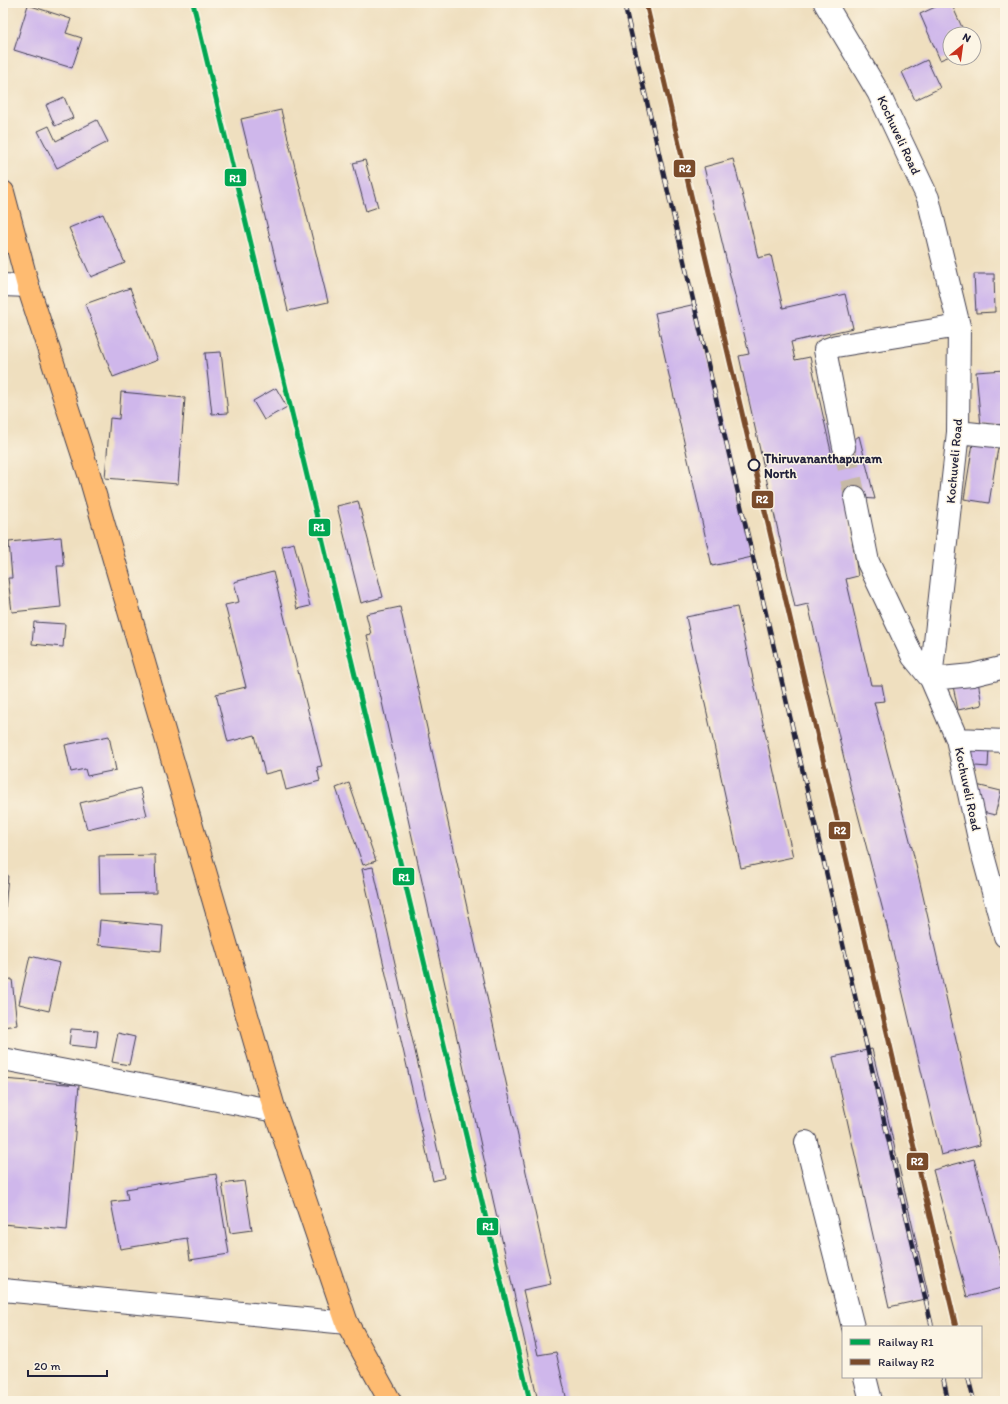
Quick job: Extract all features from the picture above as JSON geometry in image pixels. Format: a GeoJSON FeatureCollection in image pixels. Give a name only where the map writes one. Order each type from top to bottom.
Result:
{"type":"FeatureCollection","features":[{"type":"Feature","properties":{"kind":"main road"},"geometry":{"type":"LineString","coordinates":[[3,192],[28,286],[91,482],[275,1111],[347,1323],[390,1401]]}},
{"type":"Feature","properties":{"kind":"street","name":"Kochuveli Road"},"geometry":{"type":"LineString","coordinates":[[825,3],[878,92],[928,198],[959,326],[958,432],[931,679],[957,739],[981,848],[1005,936]]}},
{"type":"Feature","properties":{"kind":"street"},"geometry":{"type":"LineString","coordinates":[[3,285],[28,286]]}},
{"type":"Feature","properties":{"kind":"street"},"geometry":{"type":"LineString","coordinates":[[844,447],[825,350],[836,346],[959,326]]}},
{"type":"Feature","properties":{"kind":"street"},"geometry":{"type":"LineString","coordinates":[[958,432],[1005,437]]}},
{"type":"Feature","properties":{"kind":"street"},"geometry":{"type":"LineString","coordinates":[[856,497],[868,562],[913,657],[931,679],[972,675],[1005,667]]}},
{"type":"Feature","properties":{"kind":"street"},"geometry":{"type":"LineString","coordinates":[[957,739],[1005,741]]}},
{"type":"Feature","properties":{"kind":"street"},"geometry":{"type":"LineString","coordinates":[[3,1060],[275,1111]]}},
{"type":"Feature","properties":{"kind":"street"},"geometry":{"type":"LineString","coordinates":[[806,1142],[853,1326]]}},
{"type":"Feature","properties":{"kind":"street"},"geometry":{"type":"LineString","coordinates":[[3,1290],[347,1323]]}},
{"type":"Feature","properties":{"kind":"street"},"geometry":{"type":"LineString","coordinates":[[865,1378],[872,1401]]}},
{"type":"Feature","properties":{"kind":"building"},"geometry":{"type":"Polygon","coordinates":[[[944,3],[951,3],[961,26],[942,26],[942,59],[940,60],[920,14],[944,3]]]}},
{"type":"Feature","properties":{"kind":"building"},"geometry":{"type":"Polygon","coordinates":[[[28,5],[71,19],[66,33],[82,38],[72,68],[14,50],[28,5]]]}},
{"type":"Feature","properties":{"kind":"building"},"geometry":{"type":"Polygon","coordinates":[[[927,60],[940,88],[915,100],[902,72],[927,60]]]}},
{"type":"Feature","properties":{"kind":"building"},"geometry":{"type":"Polygon","coordinates":[[[64,97],[73,118],[55,126],[46,105],[64,97]]]}},
{"type":"Feature","properties":{"kind":"building"},"geometry":{"type":"Polygon","coordinates":[[[281,110],[328,302],[288,311],[241,119],[281,110]]]}},
{"type":"Feature","properties":{"kind":"building"},"geometry":{"type":"Polygon","coordinates":[[[97,120],[108,142],[57,168],[38,131],[49,126],[56,141],[97,120]]]}},
{"type":"Feature","properties":{"kind":"building"},"geometry":{"type":"Polygon","coordinates":[[[733,159],[758,258],[771,255],[783,308],[845,294],[853,328],[791,342],[795,360],[810,357],[832,456],[859,436],[875,499],[846,497],[858,576],[846,579],[871,685],[882,685],[885,701],[874,702],[912,848],[980,1145],[941,1155],[887,926],[850,784],[808,604],[795,607],[739,356],[749,354],[704,167],[733,159]]]}},
{"type":"Feature","properties":{"kind":"building"},"geometry":{"type":"Polygon","coordinates":[[[365,160],[378,207],[366,211],[353,163],[365,160]]]}},
{"type":"Feature","properties":{"kind":"building"},"geometry":{"type":"Polygon","coordinates":[[[103,214],[125,263],[91,277],[69,228],[103,214]]]}},
{"type":"Feature","properties":{"kind":"building"},"geometry":{"type":"Polygon","coordinates":[[[974,274],[994,274],[995,312],[976,313],[974,274]]]}},
{"type":"Feature","properties":{"kind":"building"},"geometry":{"type":"Polygon","coordinates":[[[130,288],[158,360],[113,377],[85,304],[130,288]]]}},
{"type":"Feature","properties":{"kind":"building"},"geometry":{"type":"Polygon","coordinates":[[[696,304],[752,557],[712,566],[655,313],[696,304]]]}},
{"type":"Feature","properties":{"kind":"building"},"geometry":{"type":"Polygon","coordinates":[[[221,352],[228,413],[212,414],[205,353],[221,352]]]}},
{"type":"Feature","properties":{"kind":"building"},"geometry":{"type":"Polygon","coordinates":[[[1005,370],[1005,424],[981,426],[976,372],[1005,370]]]}},
{"type":"Feature","properties":{"kind":"building"},"geometry":{"type":"Polygon","coordinates":[[[276,388],[287,407],[264,420],[253,401],[276,388]]]}},
{"type":"Feature","properties":{"kind":"building"},"geometry":{"type":"Polygon","coordinates":[[[121,392],[185,398],[178,484],[105,478],[110,418],[119,419],[121,392]]]}},
{"type":"Feature","properties":{"kind":"building"},"geometry":{"type":"Polygon","coordinates":[[[974,437],[999,442],[989,503],[964,499],[974,437]]]}},
{"type":"Feature","properties":{"kind":"building"},"geometry":{"type":"Polygon","coordinates":[[[358,501],[383,597],[361,603],[337,506],[358,501]]]}},
{"type":"Feature","properties":{"kind":"building"},"geometry":{"type":"Polygon","coordinates":[[[61,537],[64,566],[57,566],[61,607],[12,612],[8,578],[12,578],[9,542],[61,537]]]}},
{"type":"Feature","properties":{"kind":"building"},"geometry":{"type":"Polygon","coordinates":[[[294,543],[310,606],[297,609],[282,546],[294,543]]]}},
{"type":"Feature","properties":{"kind":"building"},"geometry":{"type":"Polygon","coordinates":[[[273,572],[322,766],[317,767],[320,781],[286,790],[281,770],[265,774],[255,735],[228,742],[216,694],[246,687],[225,605],[239,602],[234,582],[273,572]]]}},
{"type":"Feature","properties":{"kind":"building"},"geometry":{"type":"Polygon","coordinates":[[[400,607],[551,1284],[523,1290],[538,1355],[556,1352],[567,1401],[538,1401],[367,635],[371,634],[366,614],[400,607]]]}},
{"type":"Feature","properties":{"kind":"building"},"geometry":{"type":"Polygon","coordinates":[[[737,607],[793,857],[741,868],[686,617],[737,607]]]}},
{"type":"Feature","properties":{"kind":"building"},"geometry":{"type":"Polygon","coordinates":[[[34,622],[65,624],[63,647],[32,644],[34,622]]]}},
{"type":"Feature","properties":{"kind":"building"},"geometry":{"type":"Polygon","coordinates":[[[978,681],[982,705],[958,710],[953,686],[978,681]]]}},
{"type":"Feature","properties":{"kind":"building"},"geometry":{"type":"Polygon","coordinates":[[[109,736],[116,770],[87,776],[85,769],[71,772],[65,745],[109,736]]]}},
{"type":"Feature","properties":{"kind":"building"},"geometry":{"type":"Polygon","coordinates":[[[964,746],[989,748],[988,767],[963,765],[964,746]]]}},
{"type":"Feature","properties":{"kind":"building"},"geometry":{"type":"Polygon","coordinates":[[[349,783],[376,861],[363,865],[336,788],[349,783]]]}},
{"type":"Feature","properties":{"kind":"building"},"geometry":{"type":"Polygon","coordinates":[[[968,783],[1001,791],[995,815],[962,807],[968,783]]]}},
{"type":"Feature","properties":{"kind":"building"},"geometry":{"type":"Polygon","coordinates":[[[140,788],[147,815],[87,829],[80,803],[140,788]]]}},
{"type":"Feature","properties":{"kind":"building"},"geometry":{"type":"Polygon","coordinates":[[[155,855],[156,893],[100,894],[99,856],[155,855]]]}},
{"type":"Feature","properties":{"kind":"building"},"geometry":{"type":"Polygon","coordinates":[[[373,867],[444,1178],[433,1181],[362,869],[373,867]]]}},
{"type":"Feature","properties":{"kind":"building"},"geometry":{"type":"Polygon","coordinates":[[[3,875],[8,875],[5,910],[3,910],[3,875]]]}},
{"type":"Feature","properties":{"kind":"building"},"geometry":{"type":"Polygon","coordinates":[[[100,920],[163,926],[161,951],[98,945],[100,920]]]}},
{"type":"Feature","properties":{"kind":"building"},"geometry":{"type":"Polygon","coordinates":[[[30,956],[60,963],[49,1011],[19,1004],[30,956]]]}},
{"type":"Feature","properties":{"kind":"building"},"geometry":{"type":"Polygon","coordinates":[[[12,979],[17,1025],[3,1027],[3,980],[12,979]]]}},
{"type":"Feature","properties":{"kind":"building"},"geometry":{"type":"Polygon","coordinates":[[[71,1029],[98,1031],[96,1048],[69,1045],[71,1029]]]}},
{"type":"Feature","properties":{"kind":"building"},"geometry":{"type":"Polygon","coordinates":[[[118,1033],[135,1037],[129,1065],[112,1062],[118,1033]]]}},
{"type":"Feature","properties":{"kind":"building"},"geometry":{"type":"Polygon","coordinates":[[[872,1049],[929,1298],[889,1307],[833,1057],[872,1049]]]}},
{"type":"Feature","properties":{"kind":"building"},"geometry":{"type":"Polygon","coordinates":[[[3,1079],[79,1085],[67,1230],[3,1224],[3,1079]]]}},
{"type":"Feature","properties":{"kind":"building"},"geometry":{"type":"Polygon","coordinates":[[[974,1159],[1005,1276],[1005,1287],[967,1297],[933,1170],[974,1159]]]}},
{"type":"Feature","properties":{"kind":"building"},"geometry":{"type":"Polygon","coordinates":[[[216,1174],[229,1254],[190,1260],[187,1238],[120,1249],[111,1202],[128,1200],[126,1189],[216,1174]]]}},
{"type":"Feature","properties":{"kind":"building"},"geometry":{"type":"Polygon","coordinates":[[[244,1181],[252,1230],[230,1233],[222,1184],[244,1181]]]}},
{"type":"Feature","properties":{"kind":"tunnel"},"geometry":{"type":"LineString","coordinates":[[844,447],[855,497]]}},
{"type":"Feature","properties":{"kind":"railway"},"geometry":{"type":"LineString","coordinates":[[624,3],[932,1326]]}},
{"type":"Feature","properties":{"kind":"railway"},"geometry":{"type":"LineString","coordinates":[[646,3],[956,1326]]}},
{"type":"Feature","properties":{"kind":"railway"},"geometry":{"type":"LineString","coordinates":[[943,1378],[948,1401]]}},
{"type":"Feature","properties":{"kind":"railway"},"geometry":{"type":"LineString","coordinates":[[968,1378],[974,1401]]}},
{"type":"Feature","properties":{"kind":"rail line","name":"R1"},"geometry":{"type":"LineString","coordinates":[[193,3],[530,1401]]}},
{"type":"Feature","properties":{"kind":"rail line","name":"R2"},"geometry":{"type":"LineString","coordinates":[[646,3],[956,1326]]}},
{"type":"Feature","properties":{"kind":"place","name":"Thiruvananthapuram North"},"geometry":{"type":"Point","coordinates":[754,465]}}]}
